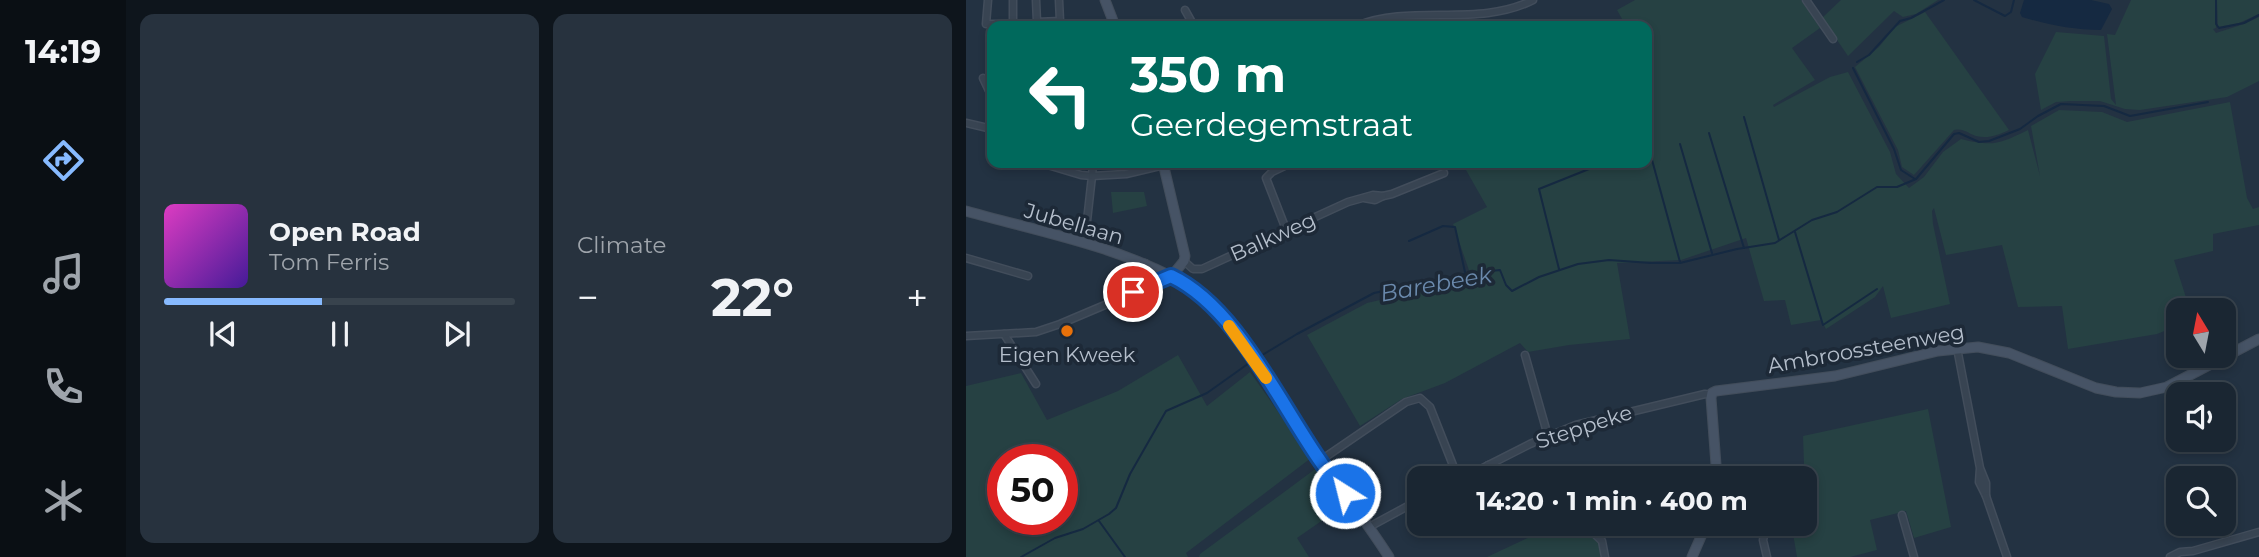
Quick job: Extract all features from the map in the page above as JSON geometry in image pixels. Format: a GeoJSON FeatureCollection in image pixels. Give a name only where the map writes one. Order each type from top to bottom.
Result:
{"type":"FeatureCollection","features":[{"type":"Feature","properties":{"kind":"street"},"geometry":{"type":"LineString","coordinates":[[987,24],[988,0]]}},
{"type":"Feature","properties":{"kind":"street"},"geometry":{"type":"LineString","coordinates":[[1013,0],[1013,21]]}},
{"type":"Feature","properties":{"kind":"street"},"geometry":{"type":"LineString","coordinates":[[1036,0],[1037,21]]}},
{"type":"Feature","properties":{"kind":"street"},"geometry":{"type":"LineString","coordinates":[[1059,0],[1060,21]]}},
{"type":"Feature","properties":{"kind":"street"},"geometry":{"type":"LineString","coordinates":[[1105,0],[1113,21]]}},
{"type":"Feature","properties":{"kind":"street"},"geometry":{"type":"LineString","coordinates":[[1372,21],[1384,17],[1507,10],[1533,0]]}},
{"type":"Feature","properties":{"kind":"street"},"geometry":{"type":"LineString","coordinates":[[1806,0],[1833,39]]}},
{"type":"Feature","properties":{"kind":"street"},"geometry":{"type":"LineString","coordinates":[[1185,10],[1191,21]]}},
{"type":"Feature","properties":{"kind":"street"},"geometry":{"type":"LineString","coordinates":[[983,78],[987,86]]}},
{"type":"Feature","properties":{"kind":"street"},"geometry":{"type":"LineString","coordinates":[[966,123],[987,128]]}},
{"type":"Feature","properties":{"kind":"street"},"geometry":{"type":"LineString","coordinates":[[1058,168],[1092,176],[1126,174],[1149,168]]}},
{"type":"Feature","properties":{"kind":"street"},"geometry":{"type":"LineString","coordinates":[[1087,221],[1093,168]]}},
{"type":"Feature","properties":{"kind":"street"},"geometry":{"type":"LineString","coordinates":[[966,336],[1036,332],[1171,276],[1184,261],[1185,253],[1165,168]]}},
{"type":"Feature","properties":{"kind":"street"},"geometry":{"type":"LineString","coordinates":[[1280,168],[1266,178],[1287,232]]}},
{"type":"Feature","properties":{"kind":"street","name":"Balkweg"},"geometry":{"type":"LineString","coordinates":[[1184,261],[1198,270],[1287,232],[1348,202],[1364,198],[1375,200],[1444,173]]}},
{"type":"Feature","properties":{"kind":"street","name":"Jubellaan"},"geometry":{"type":"LineString","coordinates":[[966,211],[1145,264],[1171,276],[1195,292],[1219,313],[1250,353],[1389,557]]}},
{"type":"Feature","properties":{"kind":"street"},"geometry":{"type":"LineString","coordinates":[[966,258],[1028,276]]}},
{"type":"Feature","properties":{"kind":"street"},"geometry":{"type":"LineString","coordinates":[[1145,264],[1149,277],[1147,286]]}},
{"type":"Feature","properties":{"kind":"street"},"geometry":{"type":"LineString","coordinates":[[1004,334],[1036,384]]}},
{"type":"Feature","properties":{"kind":"street","name":"Ambroossteenweg"},"geometry":{"type":"LineString","coordinates":[[1711,395],[1723,390],[1835,376],[1957,348],[2000,350],[2096,388],[2140,393],[2167,387],[2259,339]]}},
{"type":"Feature","properties":{"kind":"street"},"geometry":{"type":"LineString","coordinates":[[1957,348],[1980,468],[1979,482],[2007,557]]}},
{"type":"Feature","properties":{"kind":"street"},"geometry":{"type":"LineString","coordinates":[[1525,355],[1548,436]]}},
{"type":"Feature","properties":{"kind":"street","name":"Steppeke"},"geometry":{"type":"LineString","coordinates":[[1488,465],[1548,436],[1597,419],[1704,394],[1711,395]]}},
{"type":"Feature","properties":{"kind":"street"},"geometry":{"type":"LineString","coordinates":[[1711,395],[1716,466]]}},
{"type":"Feature","properties":{"kind":"street"},"geometry":{"type":"LineString","coordinates":[[1321,460],[1406,402],[1420,398],[1430,407],[1455,466]]}},
{"type":"Feature","properties":{"kind":"street"},"geometry":{"type":"LineString","coordinates":[[1369,527],[1407,506]]}},
{"type":"Feature","properties":{"kind":"street"},"geometry":{"type":"LineString","coordinates":[[1902,514],[1914,557]]}},
{"type":"Feature","properties":{"kind":"street"},"geometry":{"type":"LineString","coordinates":[[2170,557],[2180,552],[2193,551],[2259,532]]}},
{"type":"Feature","properties":{"kind":"street"},"geometry":{"type":"LineString","coordinates":[[1597,536],[1602,541],[1605,557]]}},
{"type":"Feature","properties":{"kind":"street"},"geometry":{"type":"LineString","coordinates":[[1692,557],[1701,536]]}},
{"type":"Feature","properties":{"kind":"street"},"geometry":{"type":"LineString","coordinates":[[1764,536],[1767,557]]}},
{"type":"Feature","properties":{"kind":"street"},"geometry":{"type":"LineString","coordinates":[[2182,557],[2193,551]]}},
{"type":"Feature","properties":{"kind":"green space"},"geometry":{"type":"Polygon","coordinates":[[[1635,0],[1801,0],[1820,28],[1792,48],[1815,80],[1773,105],[1774,107],[1830,77],[1848,72],[1890,152],[1896,174],[1909,188],[1924,177],[1943,152],[1961,139],[1996,143],[2028,130],[2040,176],[2031,126],[2059,110],[2102,112],[2127,122],[2230,102],[2247,198],[2253,209],[2259,207],[2259,225],[2213,234],[2213,251],[2174,260],[2186,298],[2166,298],[2166,330],[2068,349],[2062,306],[2018,307],[2002,245],[1946,255],[1934,208],[1933,224],[1950,304],[1891,318],[1883,286],[1875,297],[1826,329],[1821,320],[1791,325],[1785,300],[1764,301],[1746,238],[1681,260],[1617,263],[1630,339],[1528,352],[1520,343],[1445,383],[1402,399],[1360,426],[1307,335],[1367,303],[1472,279],[1453,224],[1487,207],[1465,168],[1652,168],[1652,21],[1623,21],[1617,10],[1635,0]]]}},
{"type":"Feature","properties":{"kind":"green space"},"geometry":{"type":"Polygon","coordinates":[[[1841,0],[1938,0],[1916,14],[1903,17],[1894,11],[1848,56],[1822,18],[1841,0]]]}},
{"type":"Feature","properties":{"kind":"green space"},"geometry":{"type":"Polygon","coordinates":[[[2131,0],[2215,0],[2216,28],[2213,29],[2216,33],[2259,17],[2259,81],[2227,97],[2140,110],[2125,109],[2100,101],[2071,101],[2056,102],[2041,110],[2035,74],[2056,32],[2104,36],[2111,99],[2116,105],[2107,34],[2115,35],[2131,0]]]}},
{"type":"Feature","properties":{"kind":"green space"},"geometry":{"type":"Polygon","coordinates":[[[2217,0],[2259,0],[2259,14],[2239,23],[2218,27],[2217,0]]]}},
{"type":"Feature","properties":{"kind":"green space"},"geometry":{"type":"Polygon","coordinates":[[[1925,12],[2009,130],[1985,137],[1954,130],[1914,175],[1902,167],[1898,150],[1855,67],[1879,47],[1895,27],[1925,12]]]}},
{"type":"Feature","properties":{"kind":"green space"},"geometry":{"type":"Polygon","coordinates":[[[1111,192],[1144,192],[1147,206],[1113,213],[1111,192]]]}},
{"type":"Feature","properties":{"kind":"green space"},"geometry":{"type":"Polygon","coordinates":[[[1178,355],[1207,406],[1250,372],[1311,458],[1186,553],[1188,557],[966,557],[966,386],[1021,373],[1047,420],[1118,391],[1178,355]]]}},
{"type":"Feature","properties":{"kind":"green space"},"geometry":{"type":"Polygon","coordinates":[[[1928,409],[1951,527],[1914,538],[1906,511],[1870,520],[1877,550],[1850,557],[1797,557],[1793,536],[1817,536],[1817,466],[1804,466],[1803,436],[1928,409]]]}},
{"type":"Feature","properties":{"kind":"green space"},"geometry":{"type":"Polygon","coordinates":[[[1318,467],[1343,506],[1297,538],[1309,557],[1199,557],[1200,554],[1318,467]]]}},
{"type":"Feature","properties":{"kind":"green space"},"geometry":{"type":"Polygon","coordinates":[[[1532,536],[1592,536],[1598,540],[1601,557],[1487,557],[1532,536]]]}},
{"type":"Feature","properties":{"kind":"water"},"geometry":{"type":"Polygon","coordinates":[[[2024,0],[2091,0],[2109,4],[2112,9],[2101,30],[2081,29],[2022,17],[2020,13],[2024,0]]]}},
{"type":"Feature","properties":{"kind":"waterway"},"geometry":{"type":"LineString","coordinates":[[1857,62],[1869,55],[1900,21],[1944,0]]}},
{"type":"Feature","properties":{"kind":"waterway"},"geometry":{"type":"LineString","coordinates":[[1974,0],[2005,16],[2011,12],[2014,0]]}},
{"type":"Feature","properties":{"kind":"waterway"},"geometry":{"type":"LineString","coordinates":[[2216,0],[2216,24],[2219,28],[2244,23],[2259,15]]}},
{"type":"Feature","properties":{"kind":"waterway"},"geometry":{"type":"LineString","coordinates":[[1853,68],[1894,149],[1901,170],[1915,179]]}},
{"type":"Feature","properties":{"kind":"waterway","name":"Barebeek"},"geometry":{"type":"LineString","coordinates":[[1259,357],[1374,293],[1465,274],[1500,270],[1506,285],[1512,291],[1539,277],[1578,264],[1609,260],[1680,263],[1775,243],[1812,220],[1837,212],[1877,187],[1897,187],[1916,179],[1954,134],[1959,133],[1979,142],[1989,141],[2020,129],[2061,104],[2104,106],[2130,116],[2208,102]]}},
{"type":"Feature","properties":{"kind":"waterway"},"geometry":{"type":"LineString","coordinates":[[1744,117],[1779,240]]}},
{"type":"Feature","properties":{"kind":"waterway"},"geometry":{"type":"LineString","coordinates":[[1709,133],[1744,248]]}},
{"type":"Feature","properties":{"kind":"waterway"},"geometry":{"type":"LineString","coordinates":[[1680,144],[1712,253]]}},
{"type":"Feature","properties":{"kind":"waterway"},"geometry":{"type":"LineString","coordinates":[[1652,160],[1680,262]]}},
{"type":"Feature","properties":{"kind":"waterway"},"geometry":{"type":"LineString","coordinates":[[1559,269],[1539,189],[1592,168]]}},
{"type":"Feature","properties":{"kind":"waterway"},"geometry":{"type":"LineString","coordinates":[[1409,241],[1443,226],[1455,227],[1465,272]]}},
{"type":"Feature","properties":{"kind":"waterway"},"geometry":{"type":"LineString","coordinates":[[1795,232],[1823,325],[1877,289]]}},
{"type":"Feature","properties":{"kind":"waterway","name":"Barebeek"},"geometry":{"type":"LineString","coordinates":[[1021,557],[1055,538],[1083,529],[1109,514],[1116,508],[1130,474],[1166,411],[1207,393],[1252,361]]}},
{"type":"Feature","properties":{"kind":"waterway"},"geometry":{"type":"LineString","coordinates":[[1099,521],[1125,557]]}},
{"type":"Feature","properties":{"kind":"slow traffic"},"geometry":{"type":"LineString","coordinates":[[1229,326],[1266,378]]}},
{"type":"Feature","properties":{"kind":"place","name":"Eigen Kweek"},"geometry":{"type":"Point","coordinates":[1067,331]}},
{"type":"Feature","properties":{"kind":"route"},"geometry":{"type":"LineString","coordinates":[[1133,292],[1171,276],[1219,313],[1250,353],[1345,493]]}}]}
